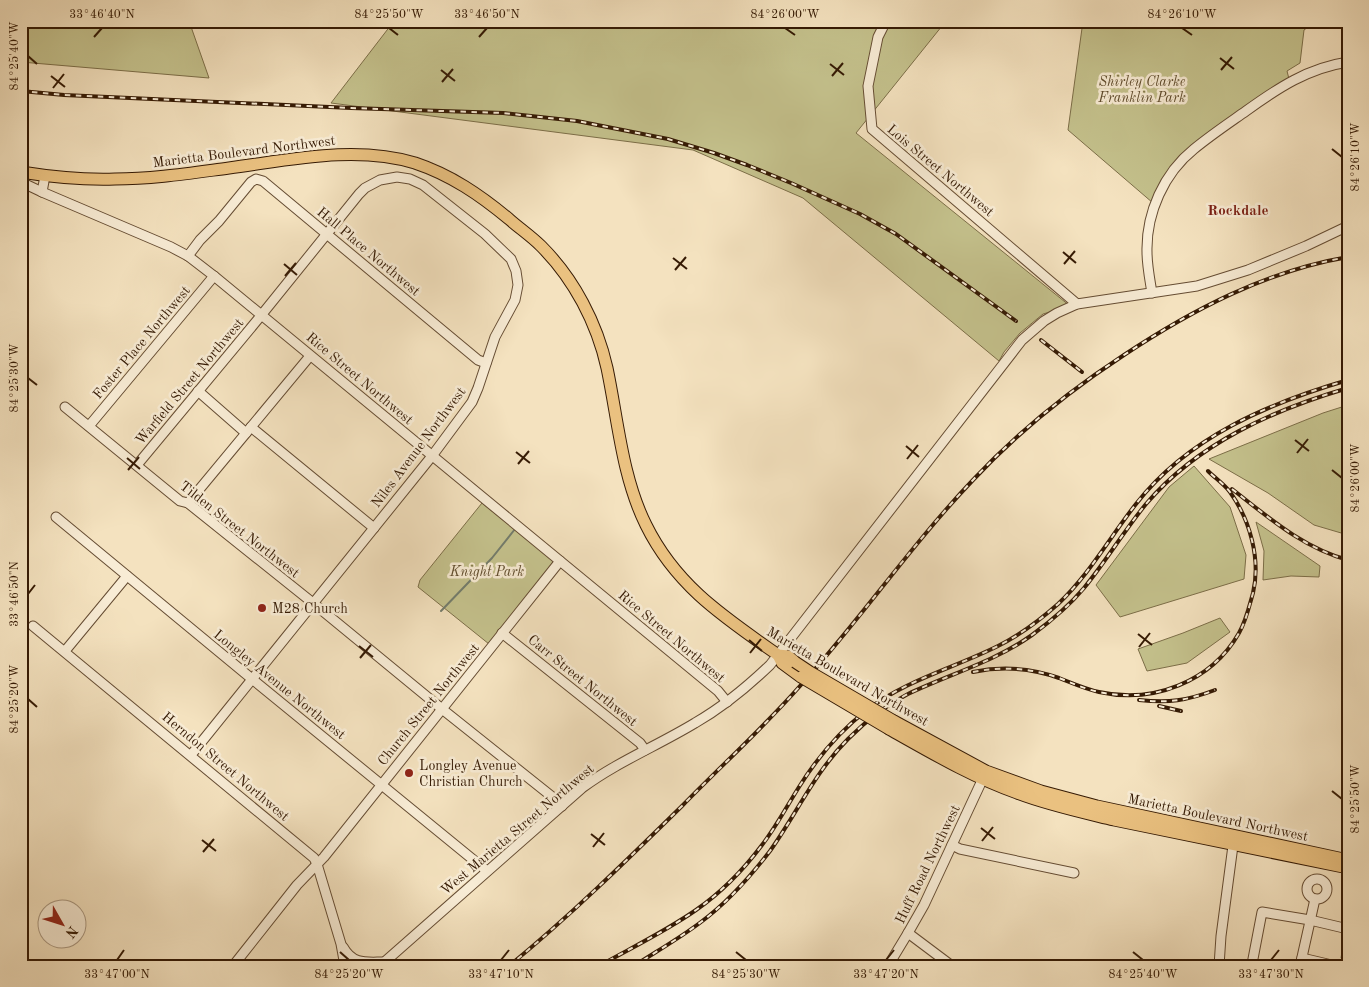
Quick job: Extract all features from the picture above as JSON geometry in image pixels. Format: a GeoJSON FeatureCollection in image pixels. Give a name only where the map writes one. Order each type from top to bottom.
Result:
{"type":"FeatureCollection","features":[{"type":"Feature","properties":{"kind":"main road","name":"Marietta Boulevard Northwest"},"geometry":{"type":"LineString","coordinates":[[21,172],[92,180],[118,180],[270,161],[352,154],[383,156],[415,163],[444,174],[490,203],[539,245],[561,270],[584,306],[595,328],[606,366],[626,469],[632,489],[645,524],[664,556],[679,576],[707,603],[778,655],[788,656],[801,677],[891,725],[938,756],[984,775],[1015,793],[1080,812],[1348,860]]}},
{"type":"Feature","properties":{"kind":"main road"},"geometry":{"type":"LineString","coordinates":[[1234,840],[1321,863],[1348,868]]}},
{"type":"Feature","properties":{"kind":"street","name":"Lois Street Northwest"},"geometry":{"type":"LineString","coordinates":[[886,21],[878,37],[868,86],[872,129],[1077,304]]}},
{"type":"Feature","properties":{"kind":"street"},"geometry":{"type":"LineString","coordinates":[[1152,294],[1147,251],[1152,213],[1158,196],[1179,163],[1193,149],[1295,78],[1312,71],[1348,62]]}},
{"type":"Feature","properties":{"kind":"street"},"geometry":{"type":"LineString","coordinates":[[42,192],[45,176]]}},
{"type":"Feature","properties":{"kind":"street","name":"Niles Avenue Northwest"},"geometry":{"type":"LineString","coordinates":[[191,755],[432,456],[472,402],[495,337],[515,300],[518,285],[516,271],[511,260],[486,234],[423,185],[410,179],[397,177],[380,180],[365,188],[261,315]]}},
{"type":"Feature","properties":{"kind":"street","name":"Hall Place Northwest"},"geometry":{"type":"LineString","coordinates":[[188,256],[252,182],[256,180],[263,181],[478,360],[486,363]]}},
{"type":"Feature","properties":{"kind":"street","name":"Rice Street Northwest"},"geometry":{"type":"LineString","coordinates":[[21,182],[188,256],[718,691],[727,702]]}},
{"type":"Feature","properties":{"kind":"street","name":"West Marietta Street Northwest"},"geometry":{"type":"LineString","coordinates":[[382,964],[562,806],[599,776],[695,723],[727,702],[770,664],[1022,340],[1044,321],[1077,304],[1094,300],[1152,294],[1197,286],[1248,270],[1348,226]]}},
{"type":"Feature","properties":{"kind":"street","name":"Foster Place Northwest"},"geometry":{"type":"LineString","coordinates":[[89,426],[214,276]]}},
{"type":"Feature","properties":{"kind":"street","name":"Warfield Street Northwest"},"geometry":{"type":"LineString","coordinates":[[137,465],[261,315]]}},
{"type":"Feature","properties":{"kind":"street"},"geometry":{"type":"LineString","coordinates":[[188,503],[310,356]]}},
{"type":"Feature","properties":{"kind":"street"},"geometry":{"type":"LineString","coordinates":[[198,391],[374,528]]}},
{"type":"Feature","properties":{"kind":"street","name":"Tilden Street Northwest"},"geometry":{"type":"LineString","coordinates":[[65,407],[180,501],[188,503],[313,603],[562,806]]}},
{"type":"Feature","properties":{"kind":"street","name":"Longley Avenue Northwest"},"geometry":{"type":"LineString","coordinates":[[56,517],[487,871]]}},
{"type":"Feature","properties":{"kind":"street","name":"Church Street Northwest"},"geometry":{"type":"LineString","coordinates":[[233,966],[297,885],[322,859],[560,561]]}},
{"type":"Feature","properties":{"kind":"street"},"geometry":{"type":"LineString","coordinates":[[65,651],[127,576]]}},
{"type":"Feature","properties":{"kind":"street","name":"Herndon Street Northwest"},"geometry":{"type":"LineString","coordinates":[[33,626],[314,858],[341,944],[345,966]]}},
{"type":"Feature","properties":{"kind":"street","name":"Carr Street Northwest"},"geometry":{"type":"LineString","coordinates":[[502,633],[645,750]]}},
{"type":"Feature","properties":{"kind":"street","name":"Huff Road Northwest"},"geometry":{"type":"LineString","coordinates":[[888,966],[925,904],[984,775]]}},
{"type":"Feature","properties":{"kind":"street"},"geometry":{"type":"LineString","coordinates":[[1219,966],[1221,936],[1234,840]]}},
{"type":"Feature","properties":{"kind":"street"},"geometry":{"type":"LineString","coordinates":[[952,845],[960,849],[1074,873]]}},
{"type":"Feature","properties":{"kind":"street"},"geometry":{"type":"LineString","coordinates":[[1317,878],[1321,863]]}},
{"type":"Feature","properties":{"kind":"street"},"geometry":{"type":"LineString","coordinates":[[1317,878],[1326,883],[1327,889],[1326,894],[1315,899],[1310,896],[1307,889],[1308,884],[1317,878]]}},
{"type":"Feature","properties":{"kind":"street"},"geometry":{"type":"LineString","coordinates":[[1315,899],[1301,962],[1336,966]]}},
{"type":"Feature","properties":{"kind":"street"},"geometry":{"type":"LineString","coordinates":[[1263,966],[1252,964],[1262,912],[1310,920],[1348,930]]}},
{"type":"Feature","properties":{"kind":"street"},"geometry":{"type":"LineString","coordinates":[[908,934],[952,966]]}},
{"type":"Feature","properties":{"kind":"street"},"geometry":{"type":"LineString","coordinates":[[341,944],[347,954],[354,959],[362,962],[382,964]]}},
{"type":"Feature","properties":{"kind":"green space"},"geometry":{"type":"Polygon","coordinates":[[[21,21],[189,21],[209,78],[21,62],[21,21]]]}},
{"type":"Feature","properties":{"kind":"green space"},"geometry":{"type":"Polygon","coordinates":[[[394,21],[946,21],[856,133],[1070,306],[1043,314],[1020,333],[999,361],[803,198],[693,150],[331,103],[394,21]]]}},
{"type":"Feature","properties":{"kind":"green space","name":"Shirley Clarke Franklin Park"},"geometry":{"type":"Polygon","coordinates":[[[1083,21],[1316,21],[1304,30],[1300,63],[1287,71],[1290,83],[1203,137],[1153,203],[1068,130],[1083,21]]]}},
{"type":"Feature","properties":{"kind":"green space"},"geometry":{"type":"Polygon","coordinates":[[[1348,405],[1348,535],[1314,525],[1268,493],[1209,459],[1323,413],[1348,405]]]}},
{"type":"Feature","properties":{"kind":"green space"},"geometry":{"type":"Polygon","coordinates":[[[1194,466],[1230,507],[1246,555],[1244,579],[1120,617],[1096,585],[1169,487],[1194,466]]]}},
{"type":"Feature","properties":{"kind":"green space","name":"Knight Park"},"geometry":{"type":"Polygon","coordinates":[[[482,503],[555,562],[489,644],[418,587],[420,580],[482,503]]]}},
{"type":"Feature","properties":{"kind":"green space"},"geometry":{"type":"Polygon","coordinates":[[[1256,522],[1320,566],[1319,577],[1291,576],[1263,580],[1264,551],[1256,522]]]}},
{"type":"Feature","properties":{"kind":"green space"},"geometry":{"type":"Polygon","coordinates":[[[1220,618],[1230,632],[1187,663],[1147,671],[1138,649],[1220,618]]]}},
{"type":"Feature","properties":{"kind":"shaded area"},"geometry":{"type":"Polygon","coordinates":[[[1344,939],[1348,940],[1347,959],[1341,958],[1344,939]]]}},
{"type":"Feature","properties":{"kind":"waterway"},"geometry":{"type":"LineString","coordinates":[[441,611],[492,558],[515,529]]}},
{"type":"Feature","properties":{"kind":"railway"},"geometry":{"type":"LineString","coordinates":[[21,91],[64,95],[503,113],[577,121],[668,139],[747,165],[860,214],[896,234],[1016,321]]}},
{"type":"Feature","properties":{"kind":"railway"},"geometry":{"type":"LineString","coordinates":[[509,966],[554,928],[619,868],[786,702],[844,635],[950,505],[990,462],[1026,429],[1084,383],[1124,355],[1203,308],[1259,282],[1318,263],[1348,257]]}},
{"type":"Feature","properties":{"kind":"railway"},"geometry":{"type":"LineString","coordinates":[[1041,340],[1082,372]]}},
{"type":"Feature","properties":{"kind":"railway"},"geometry":{"type":"LineString","coordinates":[[599,966],[685,918],[724,888],[748,863],[767,838],[821,755],[838,736],[867,710],[914,682],[1006,642],[1030,627],[1058,604],[1080,581],[1136,504],[1157,480],[1180,460],[1205,441],[1260,412],[1318,389],[1348,380]]}},
{"type":"Feature","properties":{"kind":"railway"},"geometry":{"type":"LineString","coordinates":[[634,966],[701,922],[738,889],[770,851],[816,779],[836,752],[869,720],[884,708],[908,694],[1002,653],[1046,624],[1084,588],[1146,504],[1167,482],[1213,446],[1265,418],[1348,388]]}},
{"type":"Feature","properties":{"kind":"railway"},"geometry":{"type":"LineString","coordinates":[[973,672],[995,669],[1027,670],[1059,678],[1099,692],[1119,695],[1140,695],[1160,692],[1179,685],[1213,665],[1227,650],[1244,624],[1253,593],[1256,567],[1252,540],[1243,515],[1230,492],[1208,471]]}},
{"type":"Feature","properties":{"kind":"railway"},"geometry":{"type":"LineString","coordinates":[[1232,489],[1301,540],[1332,555],[1348,560]]}},
{"type":"Feature","properties":{"kind":"railway"},"geometry":{"type":"LineString","coordinates":[[1139,700],[1177,700],[1195,697],[1215,690]]}},
{"type":"Feature","properties":{"kind":"railway"},"geometry":{"type":"LineString","coordinates":[[1159,706],[1181,711]]}},
{"type":"Feature","properties":{"kind":"place","name":"M28 Church"},"geometry":{"type":"Point","coordinates":[262,608]}},
{"type":"Feature","properties":{"kind":"place","name":"Longley Avenue Christian Church"},"geometry":{"type":"Point","coordinates":[409,773]}},
{"type":"Feature","properties":{"kind":"district","name":"Rockdale"},"geometry":{"type":"Point","coordinates":[1238,210]}}]}
